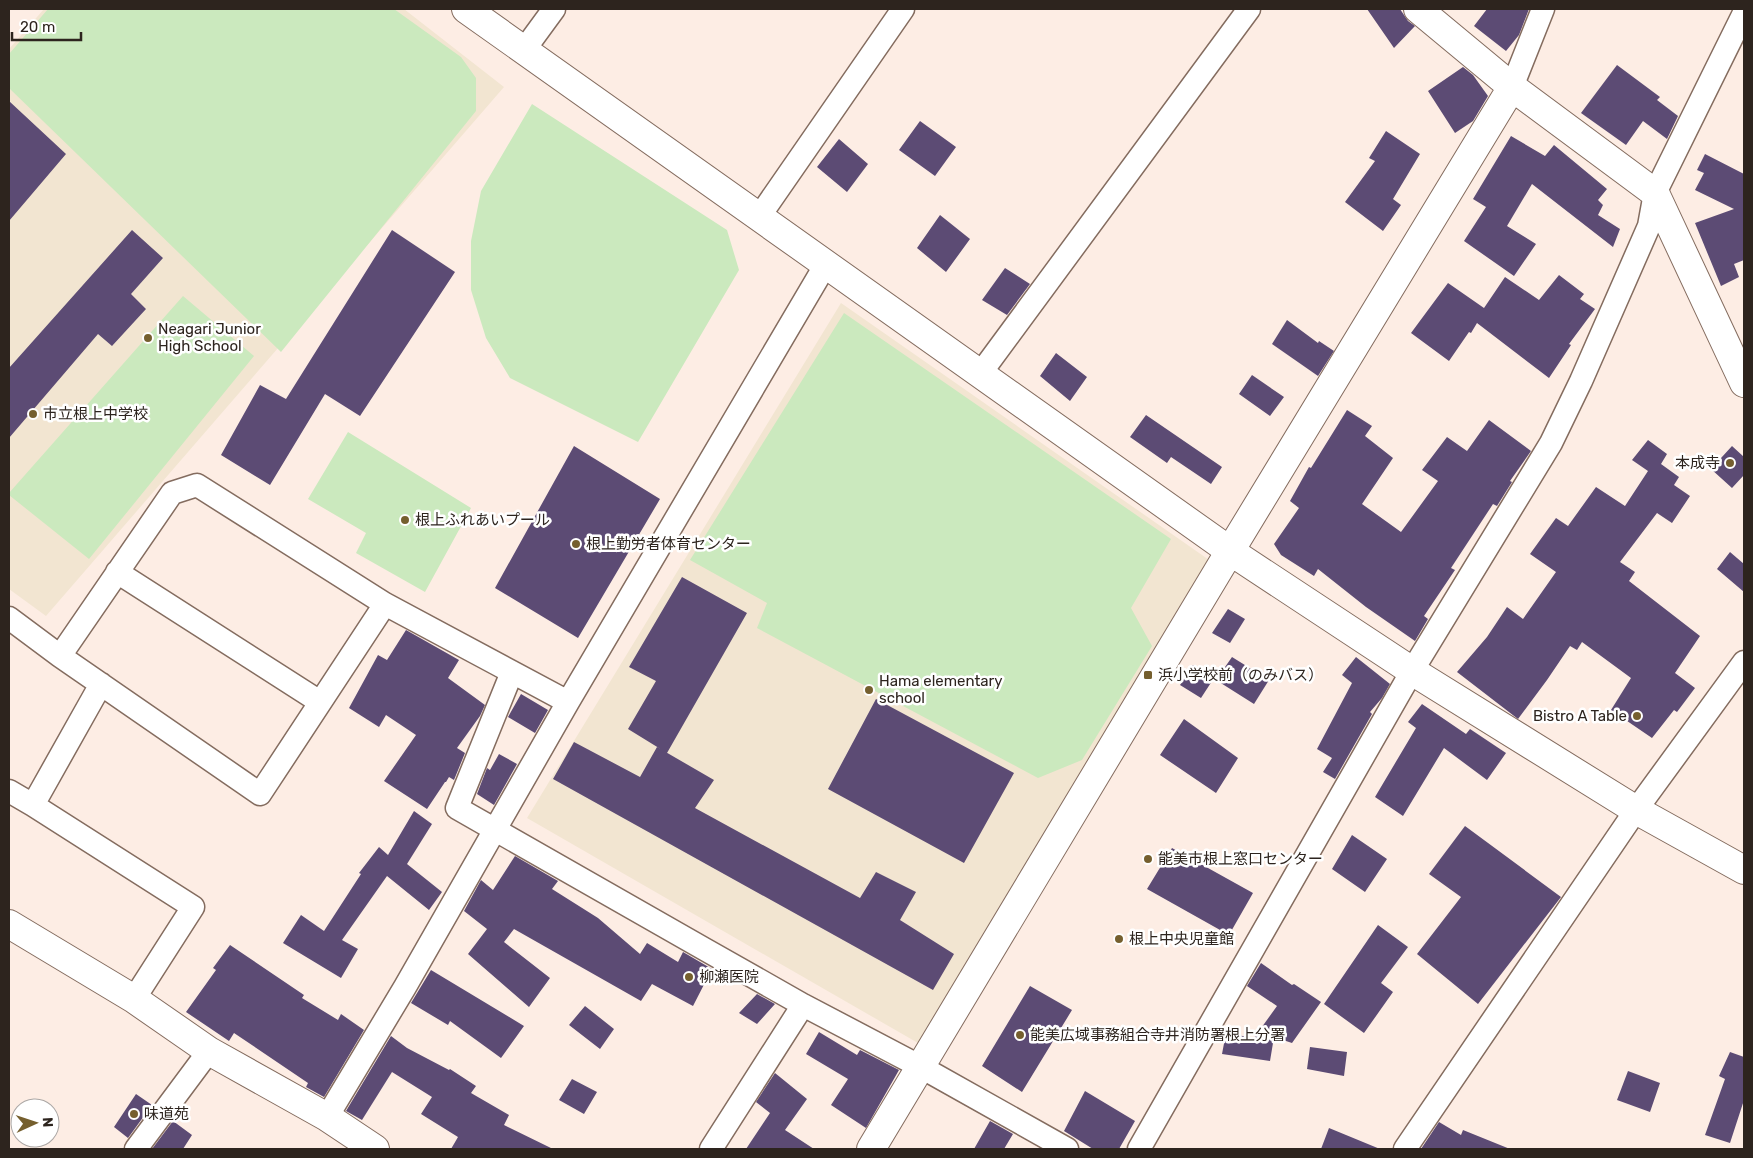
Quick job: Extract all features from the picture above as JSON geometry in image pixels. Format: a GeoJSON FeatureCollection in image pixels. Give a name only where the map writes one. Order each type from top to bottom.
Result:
{"type":"FeatureCollection","features":[{"type":"Feature","properties":{"kind":"street"},"geometry":{"type":"LineString","coordinates":[[466,9],[1230,551],[1412,671],[1636,810],[1744,870]]}},
{"type":"Feature","properties":{"kind":"street"},"geometry":{"type":"LineString","coordinates":[[524,50],[554,9]]}},
{"type":"Feature","properties":{"kind":"street"},"geometry":{"type":"LineString","coordinates":[[760,217],[903,9]]}},
{"type":"Feature","properties":{"kind":"street"},"geometry":{"type":"LineString","coordinates":[[980,374],[1249,9]]}},
{"type":"Feature","properties":{"kind":"street"},"geometry":{"type":"LineString","coordinates":[[1418,9],[1512,87],[1655,193],[1744,383]]}},
{"type":"Feature","properties":{"kind":"street"},"geometry":{"type":"LineString","coordinates":[[871,1149],[1230,551],[1512,87],[1543,9]]}},
{"type":"Feature","properties":{"kind":"street"},"geometry":{"type":"LineString","coordinates":[[1139,1149],[1412,671],[1551,443],[1581,381],[1648,226],[1655,193],[1744,13]]}},
{"type":"Feature","properties":{"kind":"street"},"geometry":{"type":"LineString","coordinates":[[328,1117],[568,702],[826,264]]}},
{"type":"Feature","properties":{"kind":"street"},"geometry":{"type":"LineString","coordinates":[[60,656],[172,492],[197,485],[385,604],[568,702]]}},
{"type":"Feature","properties":{"kind":"street"},"geometry":{"type":"LineString","coordinates":[[118,572],[320,702]]}},
{"type":"Feature","properties":{"kind":"street"},"geometry":{"type":"LineString","coordinates":[[9,618],[60,656],[260,794],[385,604]]}},
{"type":"Feature","properties":{"kind":"street"},"geometry":{"type":"LineString","coordinates":[[1404,1149],[1636,810],[1744,662]]}},
{"type":"Feature","properties":{"kind":"street"},"geometry":{"type":"LineString","coordinates":[[512,672],[457,808],[803,1005],[921,1067],[1067,1149]]}},
{"type":"Feature","properties":{"kind":"street"},"geometry":{"type":"LineString","coordinates":[[33,805],[101,684]]}},
{"type":"Feature","properties":{"kind":"street"},"geometry":{"type":"LineString","coordinates":[[9,791],[193,907],[134,999]]}},
{"type":"Feature","properties":{"kind":"street"},"geometry":{"type":"LineString","coordinates":[[9,924],[134,999],[208,1051],[328,1117],[375,1149]]}},
{"type":"Feature","properties":{"kind":"street"},"geometry":{"type":"LineString","coordinates":[[711,1149],[803,1005]]}},
{"type":"Feature","properties":{"kind":"street"},"geometry":{"type":"LineString","coordinates":[[136,1149],[208,1051]]}},
{"type":"Feature","properties":{"kind":"shaded area","name":"Neagari Junior High School"},"geometry":{"type":"Polygon","coordinates":[[[44,9],[404,9],[504,87],[46,616],[9,589],[9,49],[44,9]]]}},
{"type":"Feature","properties":{"kind":"shaded area","name":"Hama elementary school"},"geometry":{"type":"Polygon","coordinates":[[[841,303],[1212,562],[918,1043],[527,818],[841,303]]]}},
{"type":"Feature","properties":{"kind":"green space"},"geometry":{"type":"Polygon","coordinates":[[[48,9],[394,9],[461,57],[476,78],[476,111],[281,352],[9,88],[9,54],[48,9]]]}},
{"type":"Feature","properties":{"kind":"green space"},"geometry":{"type":"Polygon","coordinates":[[[532,104],[727,230],[739,270],[638,442],[510,378],[486,338],[471,290],[471,241],[481,191],[532,104]]]}},
{"type":"Feature","properties":{"kind":"green space"},"geometry":{"type":"Polygon","coordinates":[[[183,296],[254,356],[89,559],[9,495],[9,493],[183,296]]]}},
{"type":"Feature","properties":{"kind":"green space"},"geometry":{"type":"Polygon","coordinates":[[[844,313],[1171,539],[1131,608],[1152,646],[1082,760],[1038,778],[757,628],[767,603],[690,560],[844,313]]]}},
{"type":"Feature","properties":{"kind":"green space","name":"根上ふれあいプール"},"geometry":{"type":"Polygon","coordinates":[[[348,432],[471,508],[425,592],[356,553],[366,533],[308,499],[348,432]]]}},
{"type":"Feature","properties":{"kind":"building"},"geometry":{"type":"Polygon","coordinates":[[[1367,9],[1400,9],[1408,21],[1415,26],[1394,48],[1367,9]]]}},
{"type":"Feature","properties":{"kind":"building"},"geometry":{"type":"Polygon","coordinates":[[[1487,9],[1529,9],[1519,35],[1506,51],[1474,26],[1487,9]]]}},
{"type":"Feature","properties":{"kind":"building"},"geometry":{"type":"Polygon","coordinates":[[[1617,65],[1660,97],[1657,100],[1678,116],[1667,139],[1643,121],[1626,145],[1581,113],[1617,65]]]}},
{"type":"Feature","properties":{"kind":"building"},"geometry":{"type":"Polygon","coordinates":[[[1463,67],[1473,75],[1488,96],[1473,121],[1455,133],[1428,91],[1463,67]]]}},
{"type":"Feature","properties":{"kind":"building"},"geometry":{"type":"Polygon","coordinates":[[[9,101],[66,154],[9,221],[9,101]]]}},
{"type":"Feature","properties":{"kind":"building"},"geometry":{"type":"Polygon","coordinates":[[[920,121],[956,147],[935,176],[899,150],[920,121]]]}},
{"type":"Feature","properties":{"kind":"building"},"geometry":{"type":"Polygon","coordinates":[[[1386,131],[1420,154],[1393,199],[1401,205],[1383,231],[1345,202],[1375,161],[1369,158],[1386,131]]]}},
{"type":"Feature","properties":{"kind":"building"},"geometry":{"type":"Polygon","coordinates":[[[1511,136],[1545,156],[1554,145],[1607,189],[1598,200],[1603,205],[1598,215],[1620,229],[1613,247],[1532,184],[1507,226],[1536,244],[1514,276],[1464,241],[1486,207],[1473,199],[1511,136]]]}},
{"type":"Feature","properties":{"kind":"building"},"geometry":{"type":"Polygon","coordinates":[[[839,139],[868,164],[847,192],[817,167],[839,139]]]}},
{"type":"Feature","properties":{"kind":"building"},"geometry":{"type":"Polygon","coordinates":[[[1705,154],[1744,174],[1744,260],[1734,264],[1739,277],[1721,286],[1695,223],[1734,209],[1695,190],[1704,173],[1697,170],[1705,154]]]}},
{"type":"Feature","properties":{"kind":"building"},"geometry":{"type":"Polygon","coordinates":[[[940,215],[970,239],[946,272],[917,248],[940,215]]]}},
{"type":"Feature","properties":{"kind":"building"},"geometry":{"type":"Polygon","coordinates":[[[132,230],[163,258],[131,294],[146,309],[112,346],[98,334],[9,438],[9,368],[132,230]]]}},
{"type":"Feature","properties":{"kind":"building"},"geometry":{"type":"Polygon","coordinates":[[[392,230],[455,272],[360,416],[325,394],[270,485],[221,455],[260,385],[286,399],[392,230]]]}},
{"type":"Feature","properties":{"kind":"building"},"geometry":{"type":"Polygon","coordinates":[[[1005,268],[1030,284],[1007,315],[982,300],[1005,268]]]}},
{"type":"Feature","properties":{"kind":"building"},"geometry":{"type":"Polygon","coordinates":[[[1559,275],[1584,294],[1580,299],[1595,309],[1569,344],[1571,345],[1549,378],[1477,323],[1449,361],[1411,333],[1448,283],[1484,308],[1505,277],[1539,300],[1559,275]]]}},
{"type":"Feature","properties":{"kind":"building"},"geometry":{"type":"Polygon","coordinates":[[[1287,320],[1318,343],[1319,341],[1334,351],[1318,376],[1272,344],[1287,320]]]}},
{"type":"Feature","properties":{"kind":"building"},"geometry":{"type":"Polygon","coordinates":[[[1056,353],[1087,377],[1070,401],[1040,376],[1056,353]]]}},
{"type":"Feature","properties":{"kind":"building"},"geometry":{"type":"Polygon","coordinates":[[[1252,375],[1284,397],[1270,416],[1239,394],[1252,375]]]}},
{"type":"Feature","properties":{"kind":"building"},"geometry":{"type":"Polygon","coordinates":[[[1347,410],[1372,426],[1365,436],[1393,458],[1362,504],[1401,532],[1438,481],[1422,470],[1447,437],[1467,451],[1489,420],[1531,451],[1510,481],[1512,482],[1497,506],[1493,504],[1451,568],[1455,570],[1424,616],[1428,619],[1415,641],[1366,607],[1318,569],[1314,576],[1281,555],[1274,544],[1299,508],[1290,501],[1309,467],[1311,468],[1347,410]]]}},
{"type":"Feature","properties":{"kind":"building"},"geometry":{"type":"Polygon","coordinates":[[[1146,415],[1222,467],[1211,484],[1171,457],[1167,463],[1130,437],[1146,415]]]}},
{"type":"Feature","properties":{"kind":"building"},"geometry":{"type":"Polygon","coordinates":[[[1648,440],[1667,454],[1661,464],[1679,477],[1674,485],[1690,496],[1672,523],[1657,513],[1620,562],[1635,572],[1629,581],[1700,636],[1675,673],[1695,688],[1677,712],[1674,710],[1652,738],[1611,710],[1631,678],[1582,642],[1577,650],[1570,646],[1518,719],[1457,672],[1487,637],[1507,607],[1523,619],[1556,572],[1530,554],[1556,518],[1568,526],[1596,487],[1625,506],[1648,471],[1632,460],[1648,440]]]}},
{"type":"Feature","properties":{"kind":"building","name":"根上勤労者体育センター"},"geometry":{"type":"Polygon","coordinates":[[[574,446],[660,499],[578,638],[495,588],[574,446]]]}},
{"type":"Feature","properties":{"kind":"building","name":"本成寺"},"geometry":{"type":"Polygon","coordinates":[[[1732,446],[1744,457],[1744,475],[1732,488],[1711,469],[1732,446]]]}},
{"type":"Feature","properties":{"kind":"building"},"geometry":{"type":"Polygon","coordinates":[[[1730,552],[1744,564],[1744,592],[1717,569],[1730,552]]]}},
{"type":"Feature","properties":{"kind":"building"},"geometry":{"type":"Polygon","coordinates":[[[682,577],[747,613],[667,753],[628,729],[656,681],[629,667],[682,577]]]}},
{"type":"Feature","properties":{"kind":"building"},"geometry":{"type":"Polygon","coordinates":[[[1228,609],[1245,619],[1230,643],[1212,633],[1228,609]]]}},
{"type":"Feature","properties":{"kind":"building"},"geometry":{"type":"Polygon","coordinates":[[[406,630],[459,660],[448,678],[485,705],[480,716],[457,748],[465,753],[454,780],[449,777],[427,809],[384,781],[416,735],[386,715],[379,727],[349,708],[378,655],[387,660],[406,630]]]}},
{"type":"Feature","properties":{"kind":"building"},"geometry":{"type":"Polygon","coordinates":[[[1232,657],[1269,680],[1254,704],[1216,680],[1232,657]]]}},
{"type":"Feature","properties":{"kind":"building"},"geometry":{"type":"Polygon","coordinates":[[[1356,657],[1390,684],[1382,698],[1370,712],[1372,714],[1335,779],[1323,772],[1332,758],[1317,749],[1352,683],[1342,675],[1356,657]]]}},
{"type":"Feature","properties":{"kind":"building"},"geometry":{"type":"Polygon","coordinates":[[[1193,665],[1214,678],[1201,698],[1180,685],[1193,665]]]}},
{"type":"Feature","properties":{"kind":"building"},"geometry":{"type":"Polygon","coordinates":[[[521,694],[548,710],[535,733],[508,717],[521,694]]]}},
{"type":"Feature","properties":{"kind":"building"},"geometry":{"type":"Polygon","coordinates":[[[876,699],[1014,773],[964,863],[828,789],[876,699]]]}},
{"type":"Feature","properties":{"kind":"building"},"geometry":{"type":"Polygon","coordinates":[[[1422,704],[1466,734],[1470,729],[1506,753],[1487,780],[1444,748],[1403,816],[1375,797],[1416,728],[1408,722],[1422,704]]]}},
{"type":"Feature","properties":{"kind":"building"},"geometry":{"type":"Polygon","coordinates":[[[1184,719],[1238,758],[1216,793],[1160,755],[1184,719]]]}},
{"type":"Feature","properties":{"kind":"building"},"geometry":{"type":"Polygon","coordinates":[[[574,742],[640,777],[657,747],[714,780],[695,808],[860,898],[876,872],[916,892],[900,920],[954,954],[933,990],[553,779],[574,742]]]}},
{"type":"Feature","properties":{"kind":"building"},"geometry":{"type":"Polygon","coordinates":[[[499,754],[517,764],[494,805],[477,794],[487,768],[490,770],[499,754]]]}},
{"type":"Feature","properties":{"kind":"building"},"geometry":{"type":"Polygon","coordinates":[[[414,811],[432,824],[407,864],[442,892],[429,910],[387,876],[342,940],[358,949],[341,978],[283,943],[301,915],[324,931],[361,874],[359,873],[379,847],[388,855],[414,811]]]}},
{"type":"Feature","properties":{"kind":"building"},"geometry":{"type":"Polygon","coordinates":[[[1465,826],[1561,897],[1478,1004],[1417,954],[1461,897],[1429,874],[1465,826]]]}},
{"type":"Feature","properties":{"kind":"building"},"geometry":{"type":"Polygon","coordinates":[[[1352,835],[1387,859],[1365,892],[1332,869],[1352,835]]]}},
{"type":"Feature","properties":{"kind":"building"},"geometry":{"type":"Polygon","coordinates":[[[1172,848],[1253,893],[1229,935],[1147,889],[1172,848]]]}},
{"type":"Feature","properties":{"kind":"building"},"geometry":{"type":"Polygon","coordinates":[[[515,856],[558,881],[552,889],[598,918],[640,954],[647,943],[678,962],[683,952],[712,969],[693,1006],[652,984],[641,1001],[514,929],[504,942],[550,978],[529,1007],[468,954],[487,929],[464,911],[481,880],[493,890],[515,856]]]}},
{"type":"Feature","properties":{"kind":"building"},"geometry":{"type":"Polygon","coordinates":[[[1378,925],[1408,947],[1381,983],[1393,992],[1364,1033],[1324,1004],[1378,925]]]}},
{"type":"Feature","properties":{"kind":"building"},"geometry":{"type":"Polygon","coordinates":[[[230,945],[304,995],[302,998],[338,1020],[341,1014],[364,1030],[324,1097],[306,1087],[308,1083],[234,1033],[229,1041],[186,1012],[216,970],[213,968],[230,945]]]}},
{"type":"Feature","properties":{"kind":"building"},"geometry":{"type":"Polygon","coordinates":[[[1261,963],[1292,985],[1294,984],[1321,1002],[1292,1043],[1274,1037],[1270,1061],[1222,1054],[1226,1033],[1254,1038],[1277,1006],[1247,986],[1261,963]]]}},
{"type":"Feature","properties":{"kind":"building"},"geometry":{"type":"Polygon","coordinates":[[[431,970],[524,1026],[501,1058],[450,1021],[448,1025],[411,1003],[431,970]]]}},
{"type":"Feature","properties":{"kind":"building"},"geometry":{"type":"Polygon","coordinates":[[[1030,986],[1072,1010],[1022,1092],[982,1066],[1030,986]]]}},
{"type":"Feature","properties":{"kind":"building"},"geometry":{"type":"Polygon","coordinates":[[[757,994],[775,1004],[757,1024],[739,1013],[757,994]]]}},
{"type":"Feature","properties":{"kind":"building"},"geometry":{"type":"Polygon","coordinates":[[[585,1006],[614,1029],[600,1049],[569,1025],[585,1006]]]}},
{"type":"Feature","properties":{"kind":"building"},"geometry":{"type":"Polygon","coordinates":[[[819,1032],[857,1055],[860,1050],[899,1070],[866,1128],[831,1105],[848,1079],[806,1054],[819,1032]]]}},
{"type":"Feature","properties":{"kind":"building"},"geometry":{"type":"Polygon","coordinates":[[[391,1036],[407,1048],[450,1069],[476,1086],[471,1093],[509,1115],[504,1125],[553,1149],[451,1149],[458,1137],[421,1114],[432,1097],[392,1072],[362,1120],[346,1111],[391,1036]]]}},
{"type":"Feature","properties":{"kind":"building"},"geometry":{"type":"Polygon","coordinates":[[[1310,1047],[1347,1052],[1344,1076],[1307,1069],[1310,1047]]]}},
{"type":"Feature","properties":{"kind":"building"},"geometry":{"type":"Polygon","coordinates":[[[1730,1052],[1744,1057],[1744,1100],[1730,1143],[1705,1135],[1725,1079],[1719,1076],[1730,1052]]]}},
{"type":"Feature","properties":{"kind":"building"},"geometry":{"type":"Polygon","coordinates":[[[1628,1071],[1660,1083],[1650,1112],[1617,1100],[1628,1071]]]}},
{"type":"Feature","properties":{"kind":"building"},"geometry":{"type":"Polygon","coordinates":[[[775,1073],[807,1099],[785,1130],[814,1149],[746,1149],[770,1113],[756,1102],[775,1073]]]}},
{"type":"Feature","properties":{"kind":"building"},"geometry":{"type":"Polygon","coordinates":[[[572,1079],[597,1092],[584,1114],[559,1100],[572,1079]]]}},
{"type":"Feature","properties":{"kind":"building"},"geometry":{"type":"Polygon","coordinates":[[[1085,1091],[1135,1121],[1119,1149],[1093,1149],[1064,1131],[1085,1091]]]}},
{"type":"Feature","properties":{"kind":"building"},"geometry":{"type":"Polygon","coordinates":[[[136,1094],[152,1105],[128,1138],[114,1127],[136,1094]]]}},
{"type":"Feature","properties":{"kind":"building"},"geometry":{"type":"Polygon","coordinates":[[[173,1121],[192,1135],[183,1149],[152,1149],[173,1121]]]}},
{"type":"Feature","properties":{"kind":"building"},"geometry":{"type":"Polygon","coordinates":[[[990,1121],[1013,1134],[1004,1149],[974,1149],[990,1121]]]}},
{"type":"Feature","properties":{"kind":"building"},"geometry":{"type":"Polygon","coordinates":[[[1439,1122],[1461,1135],[1463,1130],[1510,1149],[1421,1149],[1439,1122]]]}},
{"type":"Feature","properties":{"kind":"building"},"geometry":{"type":"Polygon","coordinates":[[[1329,1128],[1380,1149],[1321,1149],[1329,1128]]]}},
{"type":"Feature","properties":{"kind":"place","name":"Neagari Junior High School"},"geometry":{"type":"Point","coordinates":[148,338]}},
{"type":"Feature","properties":{"kind":"place","name":"市立根上中学校"},"geometry":{"type":"Point","coordinates":[33,414]}},
{"type":"Feature","properties":{"kind":"place","name":"本成寺"},"geometry":{"type":"Point","coordinates":[1730,463]}},
{"type":"Feature","properties":{"kind":"place","name":"根上ふれあいプール"},"geometry":{"type":"Point","coordinates":[405,520]}},
{"type":"Feature","properties":{"kind":"place","name":"根上勤労者体育センター"},"geometry":{"type":"Point","coordinates":[576,544]}},
{"type":"Feature","properties":{"kind":"place","name":"浜小学校前（のみバス）"},"geometry":{"type":"Point","coordinates":[1148,675]}},
{"type":"Feature","properties":{"kind":"place","name":"Hama elementary school"},"geometry":{"type":"Point","coordinates":[869,690]}},
{"type":"Feature","properties":{"kind":"place","name":"Bistro A Table"},"geometry":{"type":"Point","coordinates":[1637,716]}},
{"type":"Feature","properties":{"kind":"place","name":"能美市根上窓口センター"},"geometry":{"type":"Point","coordinates":[1148,859]}},
{"type":"Feature","properties":{"kind":"place","name":"根上中央児童館"},"geometry":{"type":"Point","coordinates":[1119,939]}},
{"type":"Feature","properties":{"kind":"place","name":"柳瀬医院"},"geometry":{"type":"Point","coordinates":[689,977]}},
{"type":"Feature","properties":{"kind":"place","name":"能美広域事務組合寺井消防署根上分署"},"geometry":{"type":"Point","coordinates":[1020,1035]}},
{"type":"Feature","properties":{"kind":"place","name":"味道苑"},"geometry":{"type":"Point","coordinates":[134,1114]}}]}
